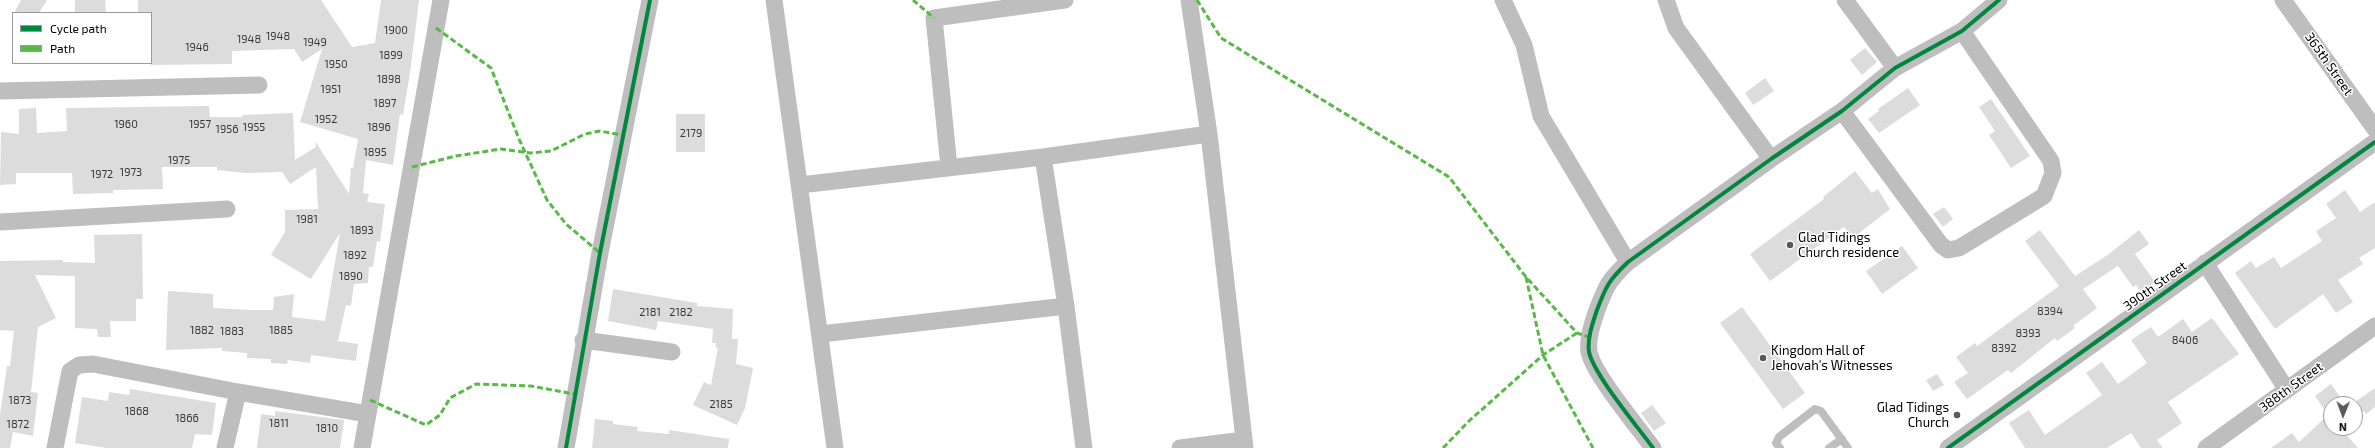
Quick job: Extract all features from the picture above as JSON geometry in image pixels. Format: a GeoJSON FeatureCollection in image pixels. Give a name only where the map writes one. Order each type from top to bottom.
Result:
{"type":"FeatureCollection","features":[{"type":"Feature","properties":{"kind":"street"},"geometry":{"type":"LineString","coordinates":[[362,448],[441,0]]}},
{"type":"Feature","properties":{"kind":"street"},"geometry":{"type":"LineString","coordinates":[[566,448],[583,340],[650,0]]}},
{"type":"Feature","properties":{"kind":"street"},"geometry":{"type":"LineString","coordinates":[[774,0],[821,334],[835,448]]}},
{"type":"Feature","properties":{"kind":"street"},"geometry":{"type":"LineString","coordinates":[[949,167],[934,18],[1065,0]]}},
{"type":"Feature","properties":{"kind":"street"},"geometry":{"type":"LineString","coordinates":[[1180,448],[1245,444],[1208,134],[1189,0]]}},
{"type":"Feature","properties":{"kind":"street"},"geometry":{"type":"LineString","coordinates":[[1503,0],[1524,45],[1541,116],[1628,262]]}},
{"type":"Feature","properties":{"kind":"street"},"geometry":{"type":"LineString","coordinates":[[1666,0],[1676,28],[1771,159]]}},
{"type":"Feature","properties":{"kind":"street"},"geometry":{"type":"LineString","coordinates":[[1845,0],[1895,68]]}},
{"type":"Feature","properties":{"kind":"street"},"geometry":{"type":"LineString","coordinates":[[1653,448],[1600,375],[1589,351],[1589,338],[1594,320],[1610,280],[1628,262],[1771,159],[1842,111],[1895,68],[1962,31],[1999,0]]}},
{"type":"Feature","properties":{"kind":"street","name":"365th Street"},"geometry":{"type":"LineString","coordinates":[[2283,0],[2375,129]]}},
{"type":"Feature","properties":{"kind":"street"},"geometry":{"type":"LineString","coordinates":[[1842,111],[1941,245],[1948,250],[1959,248],[2044,196],[2053,173],[2051,161],[1962,31]]}},
{"type":"Feature","properties":{"kind":"street"},"geometry":{"type":"LineString","coordinates":[[0,91],[259,85]]}},
{"type":"Feature","properties":{"kind":"street"},"geometry":{"type":"LineString","coordinates":[[800,185],[1043,157],[1208,134]]}},
{"type":"Feature","properties":{"kind":"street","name":"390th Street"},"geometry":{"type":"LineString","coordinates":[[1948,448],[2205,262],[2375,142]]}},
{"type":"Feature","properties":{"kind":"street"},"geometry":{"type":"LineString","coordinates":[[1043,157],[1066,306],[1084,448]]}},
{"type":"Feature","properties":{"kind":"street"},"geometry":{"type":"LineString","coordinates":[[0,222],[227,209]]}},
{"type":"Feature","properties":{"kind":"street"},"geometry":{"type":"LineString","coordinates":[[2205,262],[2287,390]]}},
{"type":"Feature","properties":{"kind":"street"},"geometry":{"type":"LineString","coordinates":[[821,334],[1066,306]]}},
{"type":"Feature","properties":{"kind":"street","name":"388th Street"},"geometry":{"type":"LineString","coordinates":[[2206,448],[2375,326]]}},
{"type":"Feature","properties":{"kind":"street"},"geometry":{"type":"LineString","coordinates":[[583,340],[672,352]]}},
{"type":"Feature","properties":{"kind":"street"},"geometry":{"type":"LineString","coordinates":[[55,448],[70,371],[79,365],[93,364],[238,392],[368,414]]}},
{"type":"Feature","properties":{"kind":"street"},"geometry":{"type":"LineString","coordinates":[[225,448],[238,392]]}},
{"type":"Feature","properties":{"kind":"lane"},"geometry":{"type":"LineString","coordinates":[[1780,448],[1776,443],[1779,437],[1815,409],[1821,411],[1848,448]]}},
{"type":"Feature","properties":{"kind":"lane"},"geometry":{"type":"LineString","coordinates":[[1829,448],[1842,439]]}},
{"type":"Feature","properties":{"kind":"building"},"geometry":{"type":"Polygon","coordinates":[[[21,0],[47,0],[40,12],[15,12],[21,0]]]}},
{"type":"Feature","properties":{"kind":"building"},"geometry":{"type":"Polygon","coordinates":[[[75,0],[105,0],[106,12],[75,12],[75,0]]]}},
{"type":"Feature","properties":{"kind":"building"},"geometry":{"type":"Polygon","coordinates":[[[138,0],[321,0],[352,47],[375,43],[381,0],[419,0],[410,73],[403,115],[400,114],[393,165],[366,160],[363,193],[369,194],[367,202],[385,204],[380,242],[377,241],[373,267],[369,267],[368,283],[354,284],[351,306],[346,305],[338,341],[358,344],[356,361],[311,355],[310,363],[288,360],[287,364],[271,363],[271,359],[247,358],[247,353],[222,351],[222,348],[166,350],[168,291],[213,294],[213,308],[250,310],[273,310],[274,297],[294,294],[292,317],[325,321],[340,233],[311,279],[271,255],[285,232],[285,210],[318,209],[316,167],[290,184],[282,172],[246,173],[217,170],[217,167],[162,167],[163,189],[113,190],[113,193],[73,194],[72,173],[16,173],[16,184],[0,185],[1,132],[19,134],[19,109],[36,108],[37,133],[67,131],[66,108],[209,106],[210,117],[242,117],[242,115],[293,113],[295,160],[316,147],[315,141],[349,194],[351,168],[353,168],[358,139],[300,122],[322,49],[302,62],[294,49],[232,51],[232,64],[151,65],[152,12],[138,12],[138,0]]]}},
{"type":"Feature","properties":{"kind":"building"},"geometry":{"type":"Polygon","coordinates":[[[1865,48],[1877,62],[1862,75],[1850,60],[1865,48]]]}},
{"type":"Feature","properties":{"kind":"building"},"geometry":{"type":"Polygon","coordinates":[[[1765,78],[1774,91],[1753,105],[1745,93],[1765,78]]]}},
{"type":"Feature","properties":{"kind":"building"},"geometry":{"type":"Polygon","coordinates":[[[1908,88],[1920,105],[1879,133],[1868,119],[1879,111],[1878,109],[1908,88]]]}},
{"type":"Feature","properties":{"kind":"building"},"geometry":{"type":"Polygon","coordinates":[[[1991,99],[2030,156],[2011,168],[1989,135],[1995,131],[1979,107],[1991,99]]]}},
{"type":"Feature","properties":{"kind":"building"},"geometry":{"type":"Polygon","coordinates":[[[676,114],[705,114],[705,152],[676,152],[676,114]]]}},
{"type":"Feature","properties":{"kind":"building"},"geometry":{"type":"Polygon","coordinates":[[[1855,171],[1872,193],[1878,189],[1890,209],[1853,238],[1844,227],[1770,281],[1750,254],[1824,199],[1823,197],[1855,171]]]}},
{"type":"Feature","properties":{"kind":"building"},"geometry":{"type":"Polygon","coordinates":[[[2345,190],[2360,212],[2375,202],[2375,248],[2359,258],[2363,264],[2338,280],[2353,302],[2336,313],[2323,294],[2275,329],[2235,273],[2251,261],[2256,268],[2274,257],[2281,268],[2322,241],[2316,231],[2336,218],[2326,204],[2345,190]]]}},
{"type":"Feature","properties":{"kind":"building"},"geometry":{"type":"Polygon","coordinates":[[[1944,207],[1953,219],[1943,227],[1933,214],[1944,207]]]}},
{"type":"Feature","properties":{"kind":"building"},"geometry":{"type":"Polygon","coordinates":[[[2040,230],[2075,276],[2109,254],[2139,230],[2149,244],[2135,254],[2155,282],[2141,292],[2136,285],[2133,287],[2118,266],[2083,289],[2097,308],[2073,326],[2075,328],[2057,341],[2055,338],[2011,373],[2008,370],[1967,399],[1954,382],[1968,373],[1956,357],[1975,343],[1977,346],[2059,286],[2025,241],[2040,230]]]}},
{"type":"Feature","properties":{"kind":"building"},"geometry":{"type":"Polygon","coordinates":[[[142,234],[143,299],[136,299],[136,321],[110,321],[111,337],[98,337],[97,329],[75,328],[75,276],[35,275],[56,318],[38,327],[31,392],[38,393],[33,436],[13,432],[10,448],[0,448],[0,415],[7,366],[10,366],[14,331],[0,330],[0,261],[63,260],[63,262],[95,263],[94,235],[142,234]]]}},
{"type":"Feature","properties":{"kind":"building"},"geometry":{"type":"Polygon","coordinates":[[[1902,246],[1918,268],[1882,294],[1866,271],[1902,246]]]}},
{"type":"Feature","properties":{"kind":"building"},"geometry":{"type":"Polygon","coordinates":[[[613,289],[697,303],[697,306],[733,309],[732,339],[738,339],[736,364],[753,368],[745,408],[737,425],[693,405],[704,382],[711,385],[718,348],[716,348],[716,343],[712,343],[713,329],[658,321],[656,330],[608,321],[613,289]]]}},
{"type":"Feature","properties":{"kind":"building","name":"Kingdom Hall of Jehovah's Witnesses"},"geometry":{"type":"Polygon","coordinates":[[[1742,307],[1805,393],[1783,409],[1720,323],[1742,307]]]}},
{"type":"Feature","properties":{"kind":"building"},"geometry":{"type":"Polygon","coordinates":[[[2212,318],[2239,354],[2168,402],[2182,423],[2157,440],[2163,448],[2141,448],[2131,433],[2107,448],[2025,448],[2009,423],[2029,410],[2045,435],[2102,395],[2086,373],[2102,362],[2118,384],[2147,363],[2131,340],[2151,327],[2158,337],[2183,319],[2192,332],[2212,318]]]}},
{"type":"Feature","properties":{"kind":"building"},"geometry":{"type":"Polygon","coordinates":[[[1937,374],[1944,385],[1933,391],[1926,380],[1937,374]]]}},
{"type":"Feature","properties":{"kind":"building"},"geometry":{"type":"Polygon","coordinates":[[[2331,384],[2339,396],[2323,396],[2323,408],[2315,396],[2331,384]]]}},
{"type":"Feature","properties":{"kind":"building"},"geometry":{"type":"Polygon","coordinates":[[[2375,388],[2375,407],[2366,414],[2363,412],[2363,396],[2375,388]]]}},
{"type":"Feature","properties":{"kind":"building"},"geometry":{"type":"Polygon","coordinates":[[[130,389],[216,403],[212,435],[195,434],[192,448],[106,448],[75,443],[82,397],[108,401],[109,392],[129,395],[130,389]]]}},
{"type":"Feature","properties":{"kind":"building"},"geometry":{"type":"Polygon","coordinates":[[[1652,405],[1666,423],[1654,431],[1641,413],[1652,405]]]}},
{"type":"Feature","properties":{"kind":"building"},"geometry":{"type":"Polygon","coordinates":[[[275,411],[344,420],[340,448],[257,448],[261,414],[275,416],[275,411]]]}},
{"type":"Feature","properties":{"kind":"building"},"geometry":{"type":"Polygon","coordinates":[[[595,419],[613,421],[613,424],[638,427],[637,431],[669,434],[669,430],[729,439],[728,448],[592,448],[595,419]]]}},
{"type":"Feature","properties":{"kind":"building"},"geometry":{"type":"Polygon","coordinates":[[[2323,420],[2323,436],[2347,436],[2358,448],[2271,448],[2292,433],[2299,442],[2323,420]]]}},
{"type":"Feature","properties":{"kind":"marked path"},"geometry":{"type":"LineString","coordinates":[[913,0],[934,18]]}},
{"type":"Feature","properties":{"kind":"marked path"},"geometry":{"type":"LineString","coordinates":[[1197,0],[1221,38],[1449,177],[1526,277],[1577,333],[1589,337]]}},
{"type":"Feature","properties":{"kind":"marked path"},"geometry":{"type":"LineString","coordinates":[[436,28],[491,68],[519,139],[547,200],[566,224],[600,253]]}},
{"type":"Feature","properties":{"kind":"marked path"},"geometry":{"type":"LineString","coordinates":[[412,167],[456,156],[501,149],[530,153],[551,151],[585,134],[600,131],[622,135]]}},
{"type":"Feature","properties":{"kind":"marked path"},"geometry":{"type":"LineString","coordinates":[[1526,277],[1543,355],[1593,448]]}},
{"type":"Feature","properties":{"kind":"marked path"},"geometry":{"type":"LineString","coordinates":[[1443,448],[1469,421],[1543,355],[1577,333]]}},
{"type":"Feature","properties":{"kind":"marked path"},"geometry":{"type":"LineString","coordinates":[[370,400],[426,425],[440,415],[450,398],[476,384],[531,386],[574,394]]}},
{"type":"Feature","properties":{"kind":"cycle path"},"geometry":{"type":"LineString","coordinates":[[566,448],[600,253],[650,0]]}},
{"type":"Feature","properties":{"kind":"cycle path"},"geometry":{"type":"LineString","coordinates":[[1653,448],[1607,387],[1589,352],[1590,336],[1597,310],[1612,279],[1628,262],[1771,159],[1842,111],[1895,68],[1962,31],[1999,0]]}},
{"type":"Feature","properties":{"kind":"cycle path"},"geometry":{"type":"LineString","coordinates":[[1948,448],[2375,142]]}},
{"type":"Feature","properties":{"kind":"place","name":"Glad Tidings Church residence"},"geometry":{"type":"Point","coordinates":[1790,245]}},
{"type":"Feature","properties":{"kind":"place","name":"Kingdom Hall of Jehovah's Witnesses"},"geometry":{"type":"Point","coordinates":[1763,358]}},
{"type":"Feature","properties":{"kind":"place","name":"Glad Tidings Church"},"geometry":{"type":"Point","coordinates":[1957,415]}}]}
